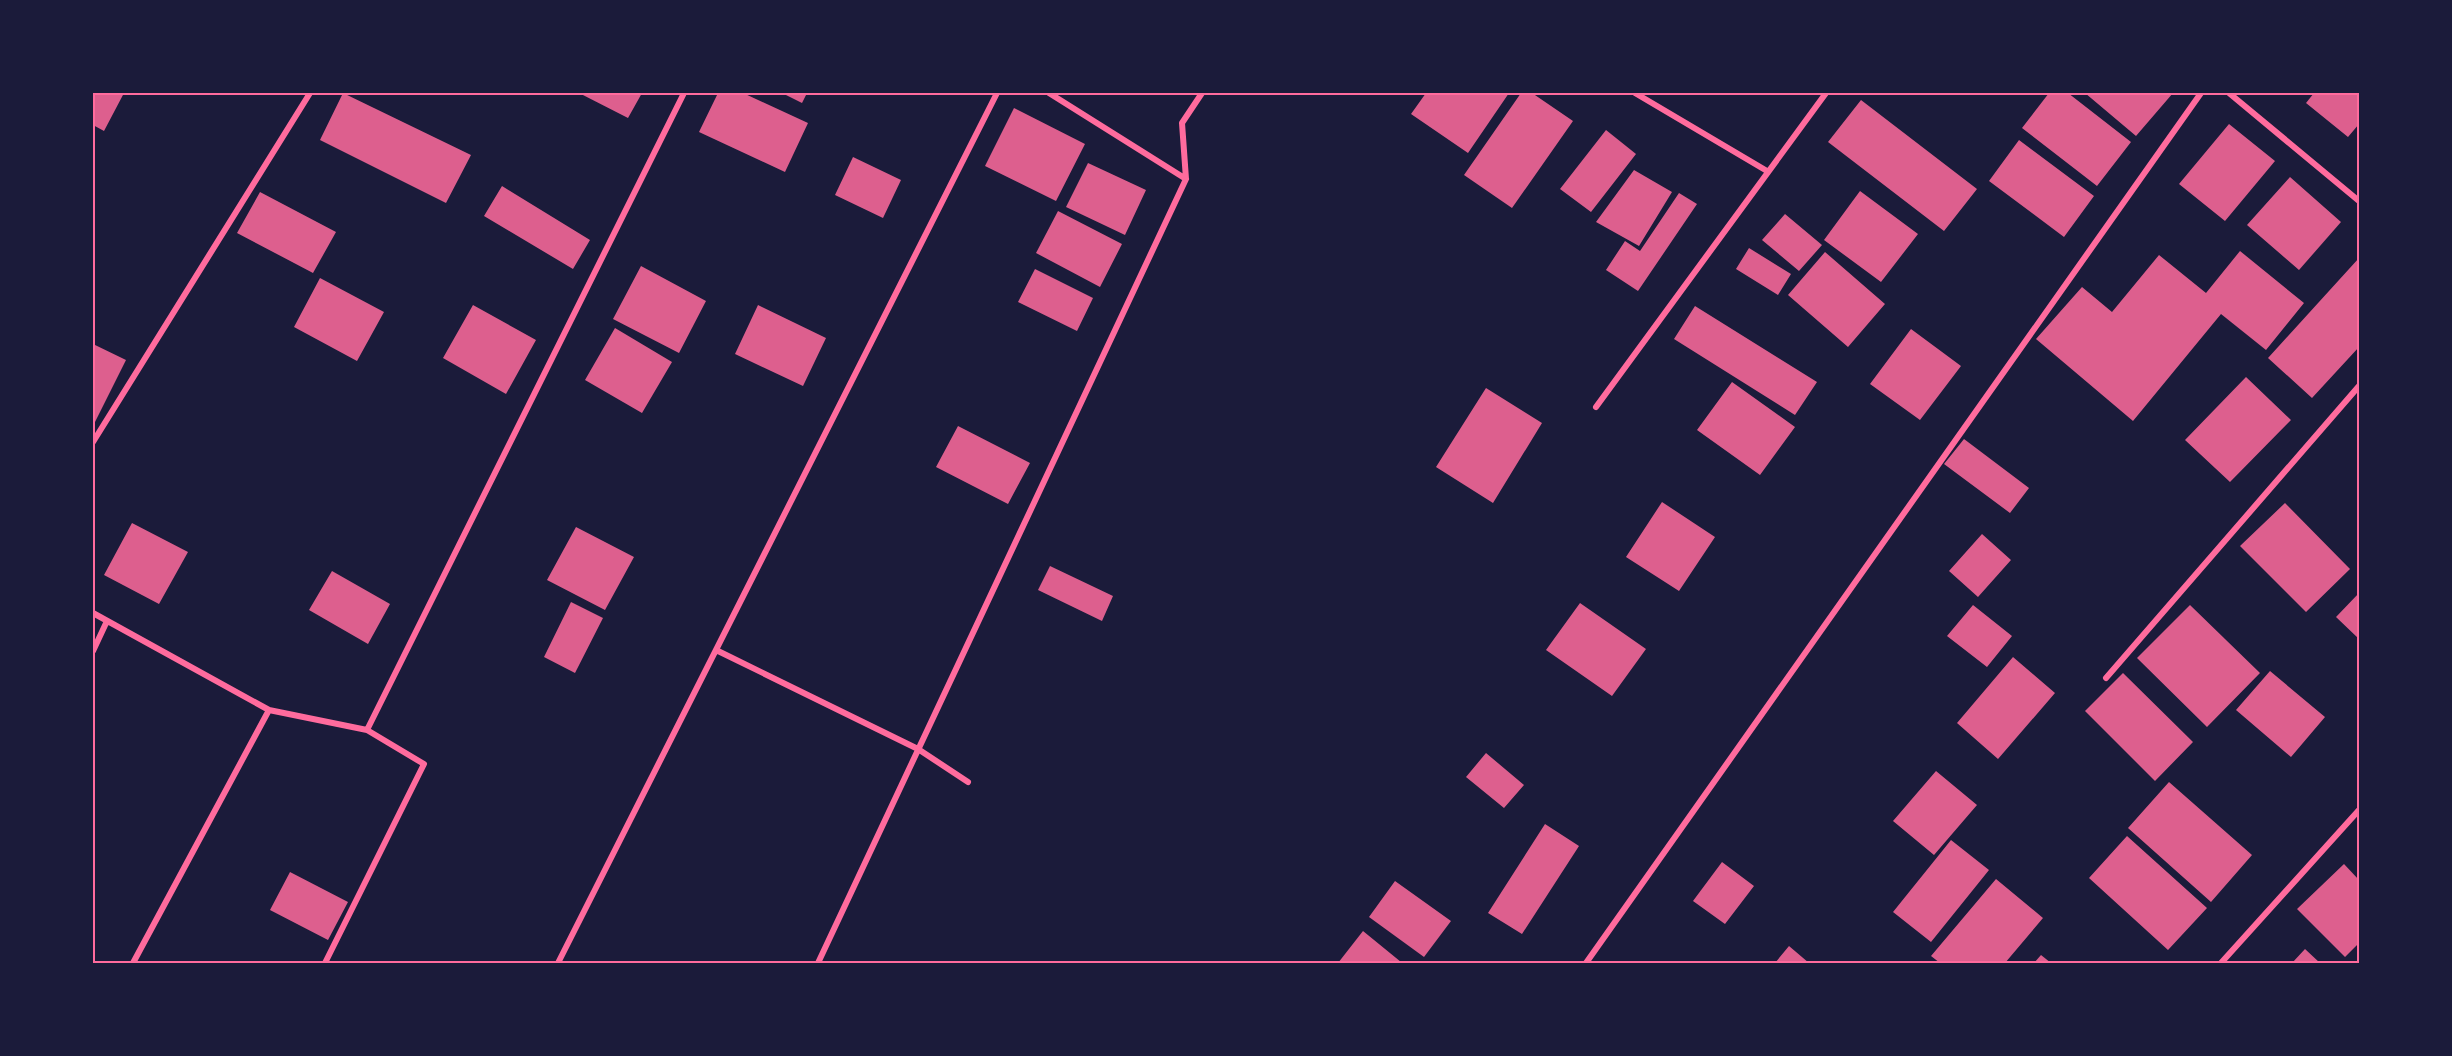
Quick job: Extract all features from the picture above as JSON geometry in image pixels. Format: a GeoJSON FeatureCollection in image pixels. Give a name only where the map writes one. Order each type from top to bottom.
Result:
{"type":"FeatureCollection","features":[{"type":"Feature","properties":{"kind":"street"},"geometry":{"type":"LineString","coordinates":[[93,442],[310,93]]}},
{"type":"Feature","properties":{"kind":"street"},"geometry":{"type":"LineString","coordinates":[[367,730],[684,93]]}},
{"type":"Feature","properties":{"kind":"street"},"geometry":{"type":"LineString","coordinates":[[558,963],[997,93]]}},
{"type":"Feature","properties":{"kind":"street"},"geometry":{"type":"LineString","coordinates":[[1049,93],[1185,179]]}},
{"type":"Feature","properties":{"kind":"street"},"geometry":{"type":"LineString","coordinates":[[818,963],[1185,179],[1182,123],[1202,93]]}},
{"type":"Feature","properties":{"kind":"street"},"geometry":{"type":"LineString","coordinates":[[1635,93],[1767,171]]}},
{"type":"Feature","properties":{"kind":"street"},"geometry":{"type":"LineString","coordinates":[[1596,407],[1826,93]]}},
{"type":"Feature","properties":{"kind":"street"},"geometry":{"type":"LineString","coordinates":[[1586,963],[2201,93]]}},
{"type":"Feature","properties":{"kind":"street"},"geometry":{"type":"LineString","coordinates":[[2229,93],[2359,201]]}},
{"type":"Feature","properties":{"kind":"street"},"geometry":{"type":"LineString","coordinates":[[2106,678],[2359,386]]}},
{"type":"Feature","properties":{"kind":"street"},"geometry":{"type":"LineString","coordinates":[[93,613],[269,710],[367,730],[424,764],[326,963]]}},
{"type":"Feature","properties":{"kind":"street"},"geometry":{"type":"LineString","coordinates":[[93,651],[107,621]]}},
{"type":"Feature","properties":{"kind":"street"},"geometry":{"type":"LineString","coordinates":[[716,650],[918,749],[968,782]]}},
{"type":"Feature","properties":{"kind":"street"},"geometry":{"type":"LineString","coordinates":[[133,963],[269,710]]}},
{"type":"Feature","properties":{"kind":"street"},"geometry":{"type":"LineString","coordinates":[[2221,963],[2359,810]]}},
{"type":"Feature","properties":{"kind":"building"},"geometry":{"type":"Polygon","coordinates":[[[93,93],[124,93],[104,131],[93,125],[93,93]]]}},
{"type":"Feature","properties":{"kind":"building"},"geometry":{"type":"Polygon","coordinates":[[[343,93],[471,155],[446,203],[320,140],[343,93]]]}},
{"type":"Feature","properties":{"kind":"building"},"geometry":{"type":"Polygon","coordinates":[[[579,93],[642,93],[628,118],[579,93]]]}},
{"type":"Feature","properties":{"kind":"building"},"geometry":{"type":"Polygon","coordinates":[[[718,93],[743,93],[808,123],[785,172],[699,132],[718,93]]]}},
{"type":"Feature","properties":{"kind":"building"},"geometry":{"type":"Polygon","coordinates":[[[782,93],[807,93],[802,103],[782,93]]]}},
{"type":"Feature","properties":{"kind":"building"},"geometry":{"type":"Polygon","coordinates":[[[1426,93],[1509,93],[1468,153],[1411,114],[1426,93]]]}},
{"type":"Feature","properties":{"kind":"building"},"geometry":{"type":"Polygon","coordinates":[[[1521,93],[1532,93],[1573,121],[1512,208],[1464,175],[1521,93]]]}},
{"type":"Feature","properties":{"kind":"building"},"geometry":{"type":"Polygon","coordinates":[[[2049,93],[2068,93],[2131,142],[2097,186],[2022,128],[2049,93]]]}},
{"type":"Feature","properties":{"kind":"building"},"geometry":{"type":"Polygon","coordinates":[[[2085,93],[2173,93],[2136,136],[2085,93]]]}},
{"type":"Feature","properties":{"kind":"building"},"geometry":{"type":"Polygon","coordinates":[[[2314,93],[2359,93],[2359,124],[2348,137],[2306,103],[2314,93]]]}},
{"type":"Feature","properties":{"kind":"building"},"geometry":{"type":"Polygon","coordinates":[[[1861,100],[1977,189],[1944,231],[1828,142],[1861,100]]]}},
{"type":"Feature","properties":{"kind":"building"},"geometry":{"type":"Polygon","coordinates":[[[1014,108],[1085,144],[1056,201],[985,166],[1014,108]]]}},
{"type":"Feature","properties":{"kind":"building"},"geometry":{"type":"Polygon","coordinates":[[[2229,124],[2275,161],[2225,221],[2179,184],[2229,124]]]}},
{"type":"Feature","properties":{"kind":"building"},"geometry":{"type":"Polygon","coordinates":[[[1606,130],[1636,154],[1591,212],[1560,189],[1606,130]]]}},
{"type":"Feature","properties":{"kind":"building"},"geometry":{"type":"Polygon","coordinates":[[[2019,140],[2094,196],[2064,237],[1989,181],[2019,140]]]}},
{"type":"Feature","properties":{"kind":"building"},"geometry":{"type":"Polygon","coordinates":[[[853,157],[901,180],[883,218],[835,195],[853,157]]]}},
{"type":"Feature","properties":{"kind":"building"},"geometry":{"type":"Polygon","coordinates":[[[1088,163],[1146,190],[1125,235],[1066,207],[1088,163]]]}},
{"type":"Feature","properties":{"kind":"building"},"geometry":{"type":"Polygon","coordinates":[[[1634,170],[1672,192],[1639,246],[1596,222],[1634,170]]]}},
{"type":"Feature","properties":{"kind":"building"},"geometry":{"type":"Polygon","coordinates":[[[2290,177],[2341,222],[2299,270],[2247,225],[2290,177]]]}},
{"type":"Feature","properties":{"kind":"building"},"geometry":{"type":"Polygon","coordinates":[[[502,186],[590,240],[573,269],[484,216],[502,186]]]}},
{"type":"Feature","properties":{"kind":"building"},"geometry":{"type":"Polygon","coordinates":[[[1860,191],[1918,234],[1881,282],[1824,240],[1860,191]]]}},
{"type":"Feature","properties":{"kind":"building"},"geometry":{"type":"Polygon","coordinates":[[[260,192],[336,232],[313,273],[237,233],[260,192]]]}},
{"type":"Feature","properties":{"kind":"building"},"geometry":{"type":"Polygon","coordinates":[[[1679,193],[1697,204],[1638,291],[1606,270],[1625,241],[1640,251],[1679,193]]]}},
{"type":"Feature","properties":{"kind":"building"},"geometry":{"type":"Polygon","coordinates":[[[1058,211],[1122,244],[1100,287],[1036,253],[1058,211]]]}},
{"type":"Feature","properties":{"kind":"building"},"geometry":{"type":"Polygon","coordinates":[[[1785,214],[1822,245],[1799,271],[1762,240],[1785,214]]]}},
{"type":"Feature","properties":{"kind":"building"},"geometry":{"type":"Polygon","coordinates":[[[1749,248],[1791,274],[1778,295],[1736,269],[1749,248]]]}},
{"type":"Feature","properties":{"kind":"building"},"geometry":{"type":"Polygon","coordinates":[[[2240,251],[2304,303],[2266,350],[2221,314],[2133,421],[2036,339],[2082,287],[2112,312],[2159,255],[2206,293],[2240,251]]]}},
{"type":"Feature","properties":{"kind":"building"},"geometry":{"type":"Polygon","coordinates":[[[1825,252],[1885,304],[1848,347],[1788,295],[1825,252]]]}},
{"type":"Feature","properties":{"kind":"building"},"geometry":{"type":"Polygon","coordinates":[[[2359,258],[2359,347],[2312,398],[2268,358],[2359,258]]]}},
{"type":"Feature","properties":{"kind":"building"},"geometry":{"type":"Polygon","coordinates":[[[641,266],[706,301],[679,353],[613,319],[641,266]]]}},
{"type":"Feature","properties":{"kind":"building"},"geometry":{"type":"Polygon","coordinates":[[[1035,269],[1093,298],[1077,331],[1018,302],[1035,269]]]}},
{"type":"Feature","properties":{"kind":"building"},"geometry":{"type":"Polygon","coordinates":[[[320,278],[384,312],[357,361],[294,327],[320,278]]]}},
{"type":"Feature","properties":{"kind":"building"},"geometry":{"type":"Polygon","coordinates":[[[473,305],[536,340],[506,394],[443,358],[473,305]]]}},
{"type":"Feature","properties":{"kind":"building"},"geometry":{"type":"Polygon","coordinates":[[[758,305],[826,338],[803,386],[735,354],[758,305]]]}},
{"type":"Feature","properties":{"kind":"building"},"geometry":{"type":"Polygon","coordinates":[[[1695,306],[1817,382],[1795,415],[1674,339],[1695,306]]]}},
{"type":"Feature","properties":{"kind":"building"},"geometry":{"type":"Polygon","coordinates":[[[615,328],[672,362],[642,413],[585,380],[615,328]]]}},
{"type":"Feature","properties":{"kind":"building"},"geometry":{"type":"Polygon","coordinates":[[[1911,329],[1961,366],[1920,420],[1870,384],[1911,329]]]}},
{"type":"Feature","properties":{"kind":"building"},"geometry":{"type":"Polygon","coordinates":[[[93,344],[126,360],[95,422],[93,421],[93,344]]]}},
{"type":"Feature","properties":{"kind":"building"},"geometry":{"type":"Polygon","coordinates":[[[2246,377],[2291,420],[2230,482],[2185,440],[2246,377]]]}},
{"type":"Feature","properties":{"kind":"building"},"geometry":{"type":"Polygon","coordinates":[[[1732,382],[1795,427],[1760,475],[1697,430],[1732,382]]]}},
{"type":"Feature","properties":{"kind":"building"},"geometry":{"type":"Polygon","coordinates":[[[1486,388],[1542,423],[1493,503],[1436,467],[1486,388]]]}},
{"type":"Feature","properties":{"kind":"building"},"geometry":{"type":"Polygon","coordinates":[[[958,426],[1030,463],[1008,504],[936,467],[958,426]]]}},
{"type":"Feature","properties":{"kind":"building"},"geometry":{"type":"Polygon","coordinates":[[[1964,439],[2029,488],[2010,513],[1944,464],[1964,439]]]}},
{"type":"Feature","properties":{"kind":"building"},"geometry":{"type":"Polygon","coordinates":[[[1662,502],[1715,537],[1679,591],[1626,557],[1662,502]]]}},
{"type":"Feature","properties":{"kind":"building"},"geometry":{"type":"Polygon","coordinates":[[[2285,503],[2350,569],[2306,612],[2240,546],[2285,503]]]}},
{"type":"Feature","properties":{"kind":"building"},"geometry":{"type":"Polygon","coordinates":[[[132,523],[188,552],[159,604],[104,575],[132,523]]]}},
{"type":"Feature","properties":{"kind":"building"},"geometry":{"type":"Polygon","coordinates":[[[576,527],[634,557],[605,610],[547,580],[576,527]]]}},
{"type":"Feature","properties":{"kind":"building"},"geometry":{"type":"Polygon","coordinates":[[[1982,534],[2011,560],[1978,597],[1949,571],[1982,534]]]}},
{"type":"Feature","properties":{"kind":"building"},"geometry":{"type":"Polygon","coordinates":[[[1050,566],[1113,596],[1102,621],[1038,590],[1050,566]]]}},
{"type":"Feature","properties":{"kind":"building"},"geometry":{"type":"Polygon","coordinates":[[[332,571],[390,604],[368,644],[309,610],[332,571]]]}},
{"type":"Feature","properties":{"kind":"building"},"geometry":{"type":"Polygon","coordinates":[[[2359,593],[2359,639],[2336,617],[2359,593]]]}},
{"type":"Feature","properties":{"kind":"building"},"geometry":{"type":"Polygon","coordinates":[[[571,602],[603,618],[575,673],[544,657],[571,602]]]}},
{"type":"Feature","properties":{"kind":"building"},"geometry":{"type":"Polygon","coordinates":[[[1580,603],[1646,649],[1612,696],[1546,650],[1580,603]]]}},
{"type":"Feature","properties":{"kind":"building"},"geometry":{"type":"Polygon","coordinates":[[[1973,605],[2012,636],[1987,667],[1947,636],[1973,605]]]}},
{"type":"Feature","properties":{"kind":"building"},"geometry":{"type":"Polygon","coordinates":[[[2190,605],[2260,673],[2207,727],[2137,658],[2190,605]]]}},
{"type":"Feature","properties":{"kind":"building"},"geometry":{"type":"Polygon","coordinates":[[[2013,657],[2055,693],[1998,759],[1957,723],[2013,657]]]}},
{"type":"Feature","properties":{"kind":"building"},"geometry":{"type":"Polygon","coordinates":[[[2270,671],[2325,717],[2291,757],[2236,710],[2270,671]]]}},
{"type":"Feature","properties":{"kind":"building"},"geometry":{"type":"Polygon","coordinates":[[[2123,673],[2193,742],[2155,781],[2085,711],[2123,673]]]}},
{"type":"Feature","properties":{"kind":"building"},"geometry":{"type":"Polygon","coordinates":[[[1486,753],[1524,785],[1504,808],[1466,777],[1486,753]]]}},
{"type":"Feature","properties":{"kind":"building"},"geometry":{"type":"Polygon","coordinates":[[[1936,771],[1977,805],[1934,855],[1893,821],[1936,771]]]}},
{"type":"Feature","properties":{"kind":"building"},"geometry":{"type":"Polygon","coordinates":[[[2169,782],[2252,855],[2211,902],[2128,828],[2169,782]]]}},
{"type":"Feature","properties":{"kind":"building"},"geometry":{"type":"Polygon","coordinates":[[[1545,824],[1579,846],[1522,934],[1488,913],[1545,824]]]}},
{"type":"Feature","properties":{"kind":"building"},"geometry":{"type":"Polygon","coordinates":[[[2127,836],[2207,908],[2168,950],[2089,878],[2127,836]]]}},
{"type":"Feature","properties":{"kind":"building"},"geometry":{"type":"Polygon","coordinates":[[[1951,840],[1989,870],[1931,942],[1893,912],[1951,840]]]}},
{"type":"Feature","properties":{"kind":"building"},"geometry":{"type":"Polygon","coordinates":[[[1722,862],[1754,886],[1725,924],[1693,901],[1722,862]]]}},
{"type":"Feature","properties":{"kind":"building"},"geometry":{"type":"Polygon","coordinates":[[[2344,864],[2359,880],[2359,943],[2345,957],[2297,909],[2344,864]]]}},
{"type":"Feature","properties":{"kind":"building"},"geometry":{"type":"Polygon","coordinates":[[[290,872],[348,902],[328,940],[270,910],[290,872]]]}},
{"type":"Feature","properties":{"kind":"building"},"geometry":{"type":"Polygon","coordinates":[[[1996,879],[2043,918],[2005,963],[1940,963],[1931,956],[1996,879]]]}},
{"type":"Feature","properties":{"kind":"building"},"geometry":{"type":"Polygon","coordinates":[[[1395,881],[1451,921],[1424,957],[1369,917],[1395,881]]]}},
{"type":"Feature","properties":{"kind":"building"},"geometry":{"type":"Polygon","coordinates":[[[1363,931],[1401,962],[1338,963],[1363,931]]]}},
{"type":"Feature","properties":{"kind":"building"},"geometry":{"type":"Polygon","coordinates":[[[1789,946],[1809,963],[1775,963],[1789,946]]]}},
{"type":"Feature","properties":{"kind":"building"},"geometry":{"type":"Polygon","coordinates":[[[2305,949],[2320,963],[2292,963],[2305,949]]]}},
{"type":"Feature","properties":{"kind":"building"},"geometry":{"type":"Polygon","coordinates":[[[2041,955],[2051,963],[2034,963],[2041,955]]]}}]}
